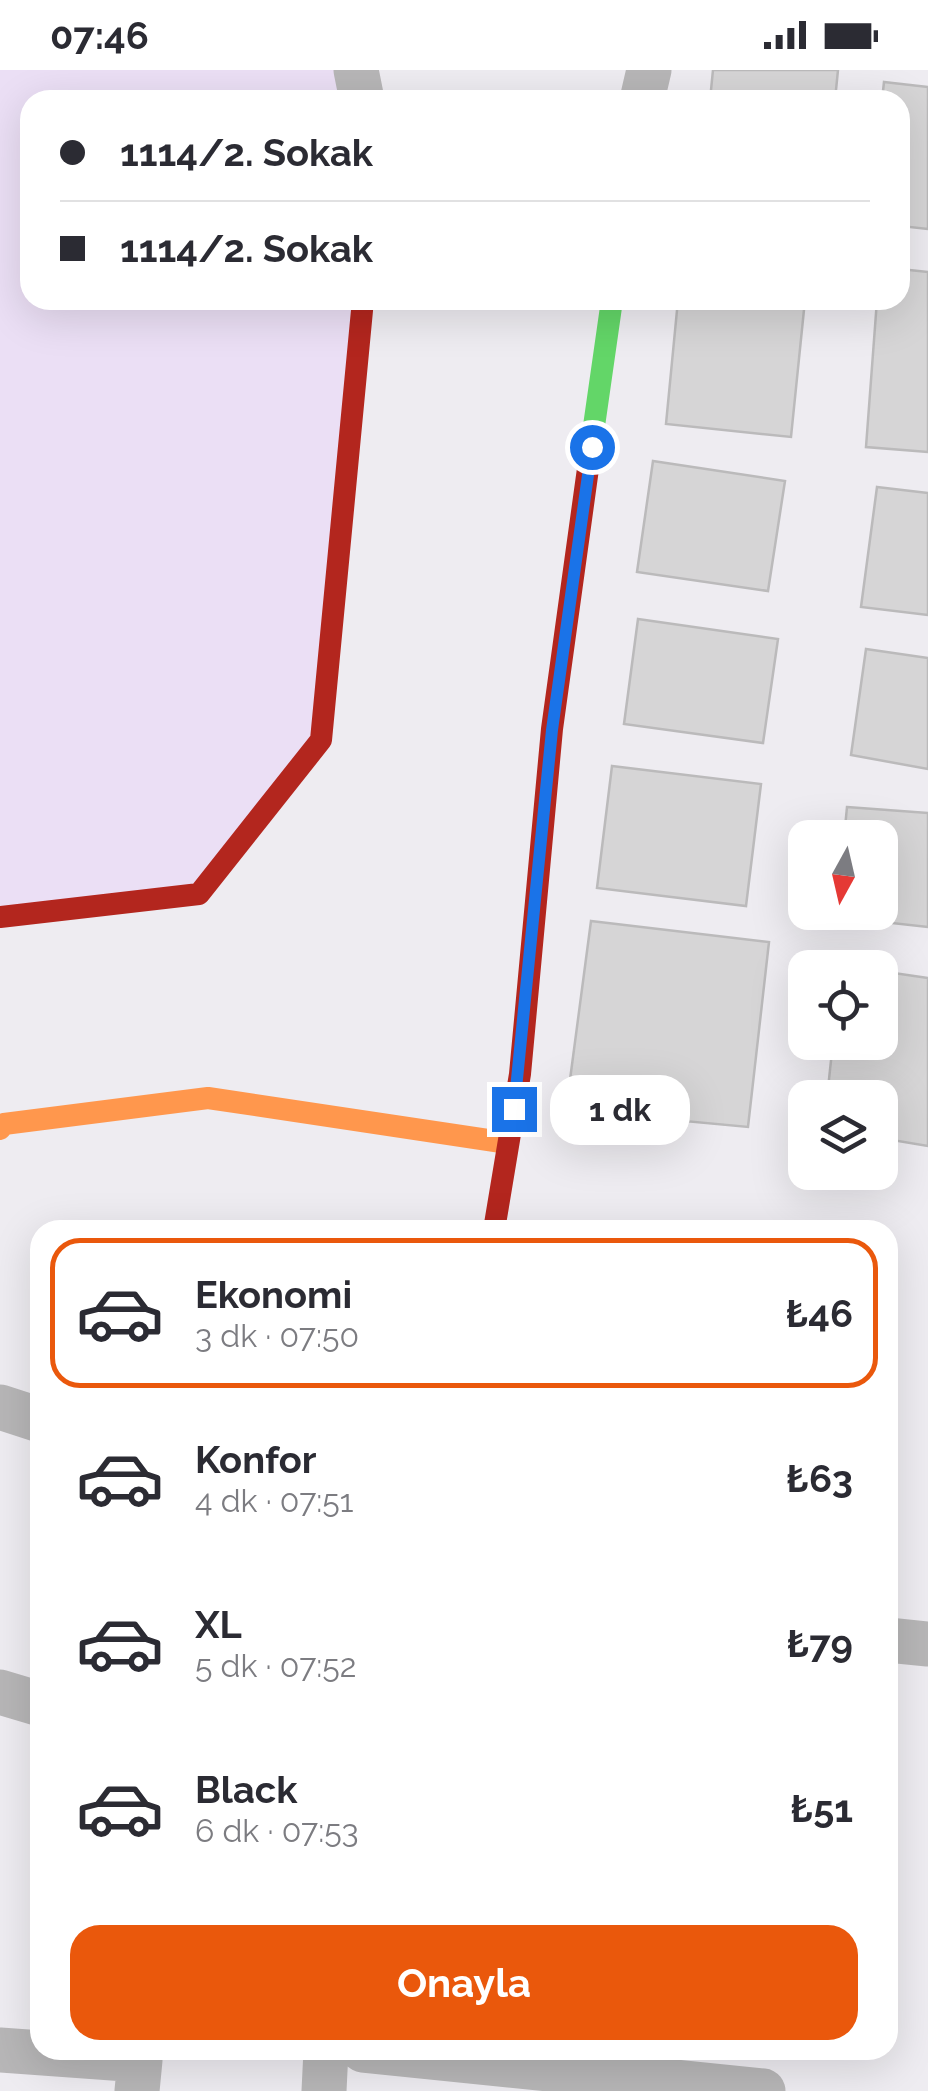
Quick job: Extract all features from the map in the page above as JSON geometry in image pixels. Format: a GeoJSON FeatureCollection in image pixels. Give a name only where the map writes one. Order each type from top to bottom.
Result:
{"type":"FeatureCollection","features":[{"type":"Feature","properties":{"kind":"street"},"geometry":{"type":"LineString","coordinates":[[0,917],[199,894],[321,740],[363,310]]}},
{"type":"Feature","properties":{"kind":"street"},"geometry":{"type":"LineString","coordinates":[[496,1220],[520,1074],[552,730],[611,310]]}},
{"type":"Feature","properties":{"kind":"street"},"geometry":{"type":"LineString","coordinates":[[0,1129],[4,1124],[208,1098],[508,1143]]}},
{"type":"Feature","properties":{"kind":"street"},"geometry":{"type":"LineString","coordinates":[[0,1407],[30,1417]]}},
{"type":"Feature","properties":{"kind":"street"},"geometry":{"type":"LineString","coordinates":[[898,1641],[928,1644]]}},
{"type":"Feature","properties":{"kind":"street"},"geometry":{"type":"LineString","coordinates":[[0,1692],[30,1701]]}},
{"type":"Feature","properties":{"kind":"street"},"geometry":{"type":"LineString","coordinates":[[0,2050],[30,2052]]}},
{"type":"Feature","properties":{"kind":"street"},"geometry":{"type":"LineString","coordinates":[[138,2091],[140,2060]]}},
{"type":"Feature","properties":{"kind":"street"},"geometry":{"type":"LineString","coordinates":[[324,2091],[326,2060]]}},
{"type":"Feature","properties":{"kind":"street"},"geometry":{"type":"LineString","coordinates":[[461,2060],[763,2091]]}},
{"type":"Feature","properties":{"kind":"shaded area"},"geometry":{"type":"Polygon","coordinates":[[[0,70],[356,70],[360,90],[20,90],[20,310],[362,310],[321,740],[199,894],[0,917],[0,70]]]}},
{"type":"Feature","properties":{"kind":"building"},"geometry":{"type":"Polygon","coordinates":[[[713,70],[838,70],[836,90],[711,90],[713,70]]]}},
{"type":"Feature","properties":{"kind":"building"},"geometry":{"type":"Polygon","coordinates":[[[884,82],[928,87],[928,229],[910,227],[910,90],[883,90],[884,82]]]}},
{"type":"Feature","properties":{"kind":"building"},"geometry":{"type":"Polygon","coordinates":[[[910,270],[928,272],[928,452],[866,447],[876,310],[910,310],[910,270]]]}},
{"type":"Feature","properties":{"kind":"building"},"geometry":{"type":"Polygon","coordinates":[[[677,310],[804,310],[791,437],[666,424],[677,310]]]}},
{"type":"Feature","properties":{"kind":"building"},"geometry":{"type":"Polygon","coordinates":[[[653,461],[785,481],[768,591],[637,572],[653,461]]]}},
{"type":"Feature","properties":{"kind":"building"},"geometry":{"type":"Polygon","coordinates":[[[877,487],[928,493],[928,615],[861,607],[877,487]]]}},
{"type":"Feature","properties":{"kind":"building"},"geometry":{"type":"Polygon","coordinates":[[[638,619],[778,639],[763,743],[624,724],[638,619]]]}},
{"type":"Feature","properties":{"kind":"building"},"geometry":{"type":"Polygon","coordinates":[[[866,649],[928,658],[928,769],[851,755],[866,649]]]}},
{"type":"Feature","properties":{"kind":"building"},"geometry":{"type":"Polygon","coordinates":[[[612,766],[761,784],[746,906],[597,888],[612,766]]]}},
{"type":"Feature","properties":{"kind":"building"},"geometry":{"type":"Polygon","coordinates":[[[847,807],[928,813],[928,927],[898,924],[898,820],[846,820],[847,807]]]}},
{"type":"Feature","properties":{"kind":"building"},"geometry":{"type":"Polygon","coordinates":[[[591,921],[769,942],[748,1127],[566,1110],[591,921]]]}},
{"type":"Feature","properties":{"kind":"building"},"geometry":{"type":"Polygon","coordinates":[[[898,974],[928,978],[928,1146],[898,1141],[898,1080],[829,1080],[831,1060],[898,1060],[898,974]]]}},
{"type":"Feature","properties":{"kind":"traffic: fast"},"geometry":{"type":"LineString","coordinates":[[591,447],[611,310]]}},
{"type":"Feature","properties":{"kind":"traffic: slow"},"geometry":{"type":"LineString","coordinates":[[0,1129],[4,1124],[208,1098],[508,1143]]}},
{"type":"Feature","properties":{"kind":"traffic: jam"},"geometry":{"type":"LineString","coordinates":[[0,917],[199,894],[321,740],[362,310]]}},
{"type":"Feature","properties":{"kind":"traffic: jam"},"geometry":{"type":"LineString","coordinates":[[496,1220],[520,1074],[552,729],[591,447]]}},
{"type":"Feature","properties":{"kind":"route"},"geometry":{"type":"LineString","coordinates":[[514,1109],[552,730],[592,447]]}}]}
